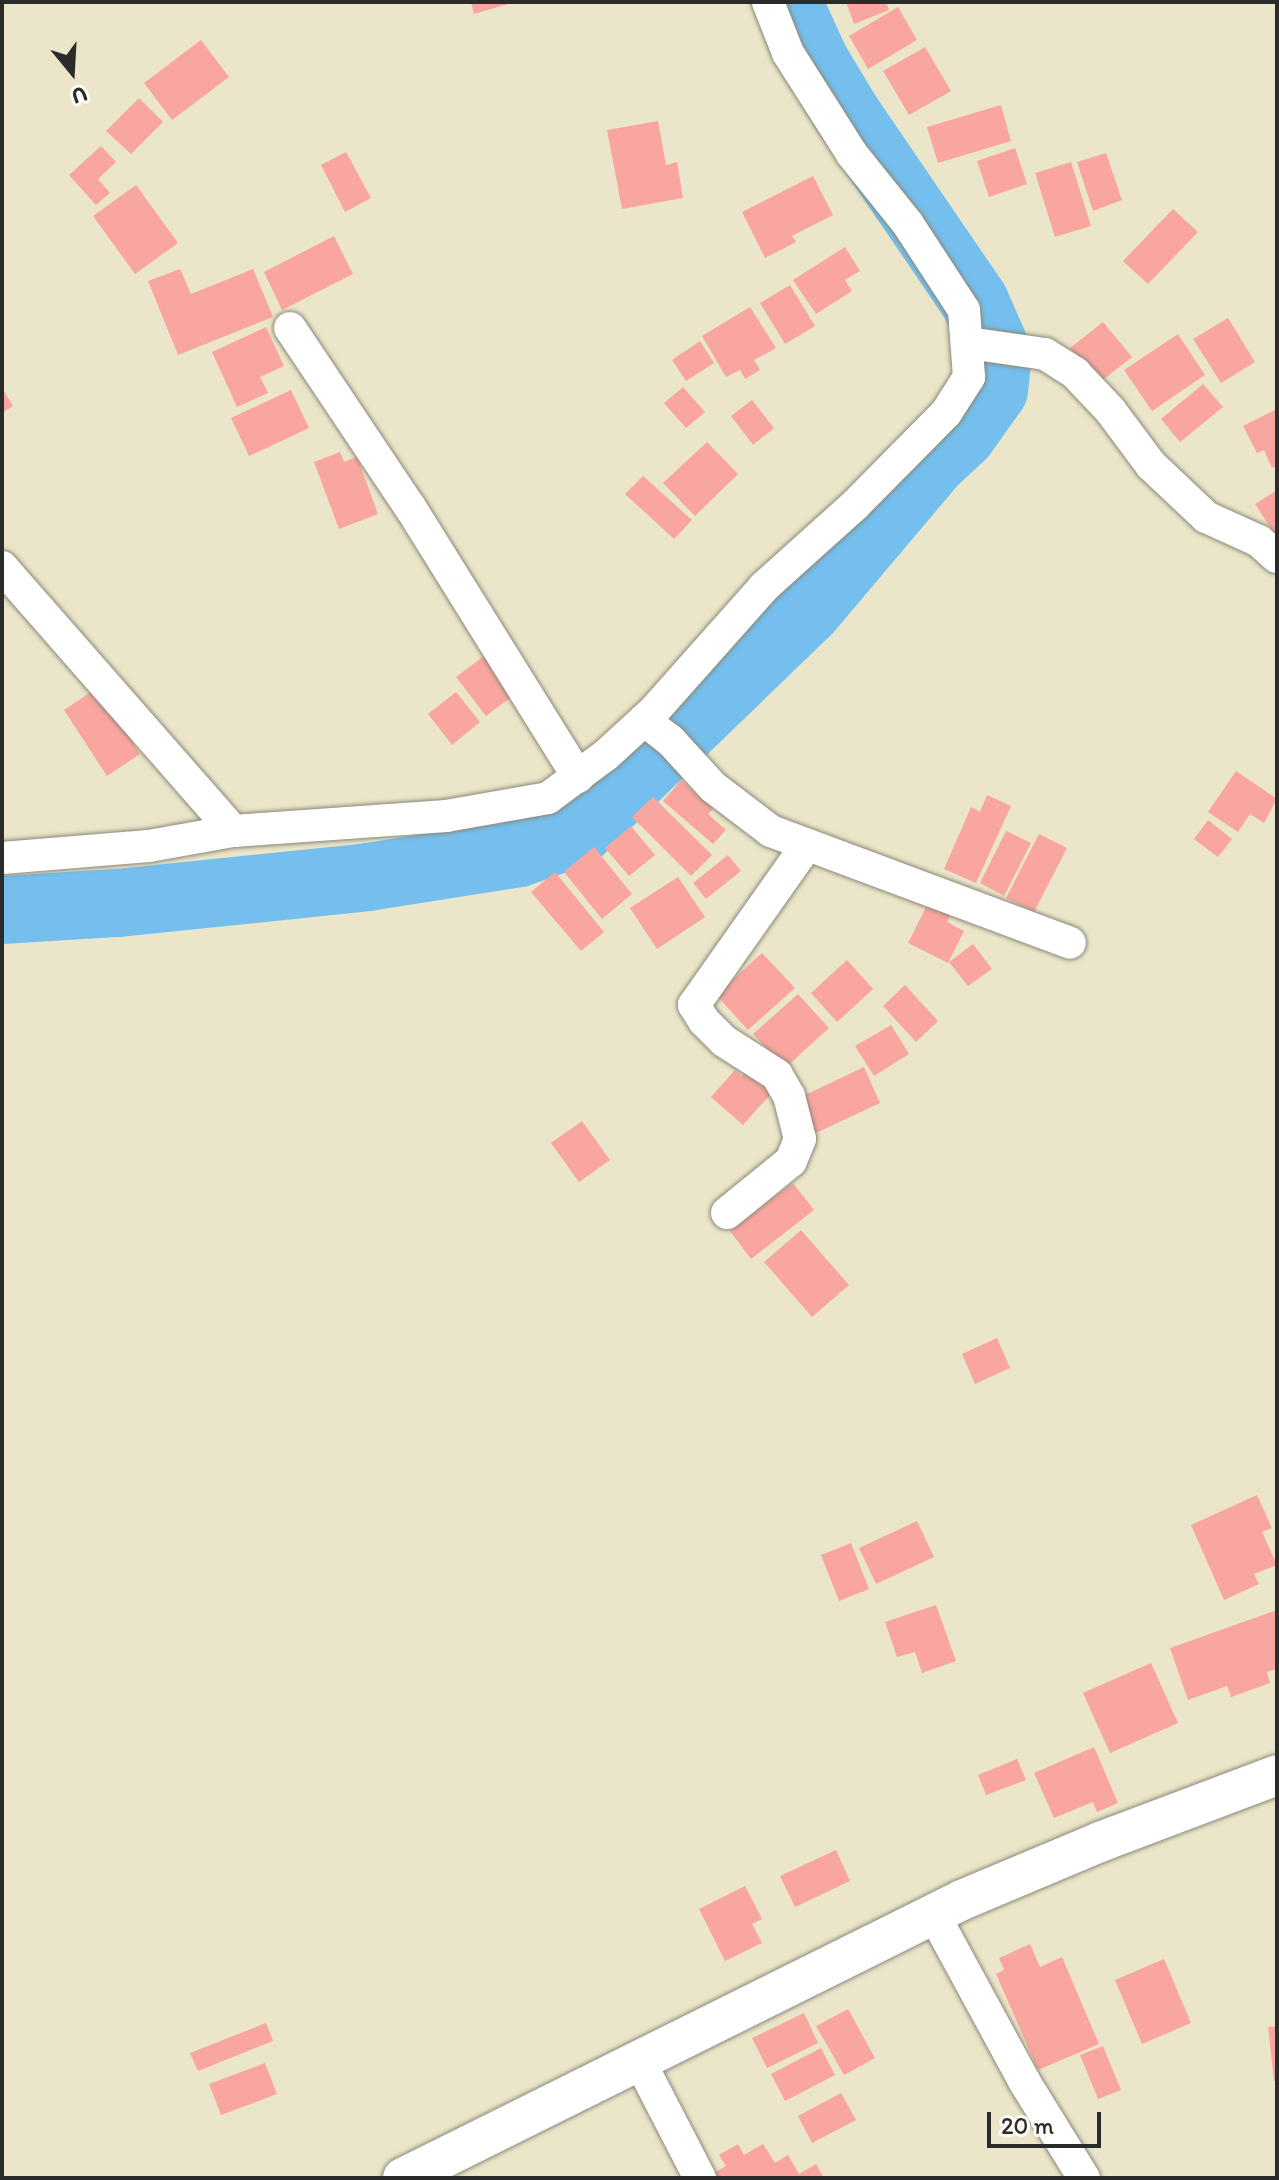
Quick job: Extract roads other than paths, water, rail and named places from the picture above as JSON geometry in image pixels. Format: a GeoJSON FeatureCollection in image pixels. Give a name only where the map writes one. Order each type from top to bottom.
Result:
{"type":"FeatureCollection","features":[{"type":"Feature","properties":{"kind":"street"},"geometry":{"type":"LineString","coordinates":[[2,858],[149,846],[233,831],[446,816],[548,798],[578,777],[644,720],[764,587],[855,505],[946,413],[969,377],[975,344],[964,310],[908,224],[852,154],[788,53],[768,2]]}},
{"type":"Feature","properties":{"kind":"street"},"geometry":{"type":"LineString","coordinates":[[290,328],[410,507],[578,777]]}},
{"type":"Feature","properties":{"kind":"street"},"geometry":{"type":"LineString","coordinates":[[975,344],[1045,354],[1075,373],[1110,410],[1151,465],[1206,517],[1259,541],[1277,557]]}},
{"type":"Feature","properties":{"kind":"street"},"geometry":{"type":"LineString","coordinates":[[2,567],[233,831]]}},
{"type":"Feature","properties":{"kind":"street"},"geometry":{"type":"LineString","coordinates":[[644,720],[670,740],[697,770],[771,831],[1070,943]]}},
{"type":"Feature","properties":{"kind":"street"},"geometry":{"type":"LineString","coordinates":[[727,1213],[791,1161],[800,1139],[789,1096],[777,1075],[724,1041],[704,1021],[694,1005],[807,845]]}},
{"type":"Feature","properties":{"kind":"street"},"geometry":{"type":"LineString","coordinates":[[403,2178],[962,1900],[1100,1842],[1277,1775]]}},
{"type":"Feature","properties":{"kind":"street"},"geometry":{"type":"LineString","coordinates":[[934,1915],[1024,2081],[1084,2178]]}},
{"type":"Feature","properties":{"kind":"street"},"geometry":{"type":"LineString","coordinates":[[640,2062],[700,2178]]}},
{"type":"Feature","properties":{"kind":"waterway"},"geometry":{"type":"LineString","coordinates":[[2,910],[118,903],[368,877],[519,853],[578,832],[807,611],[933,462],[962,435],[994,390],[998,354],[975,302],[848,116],[816,63],[788,2]]}}]}
